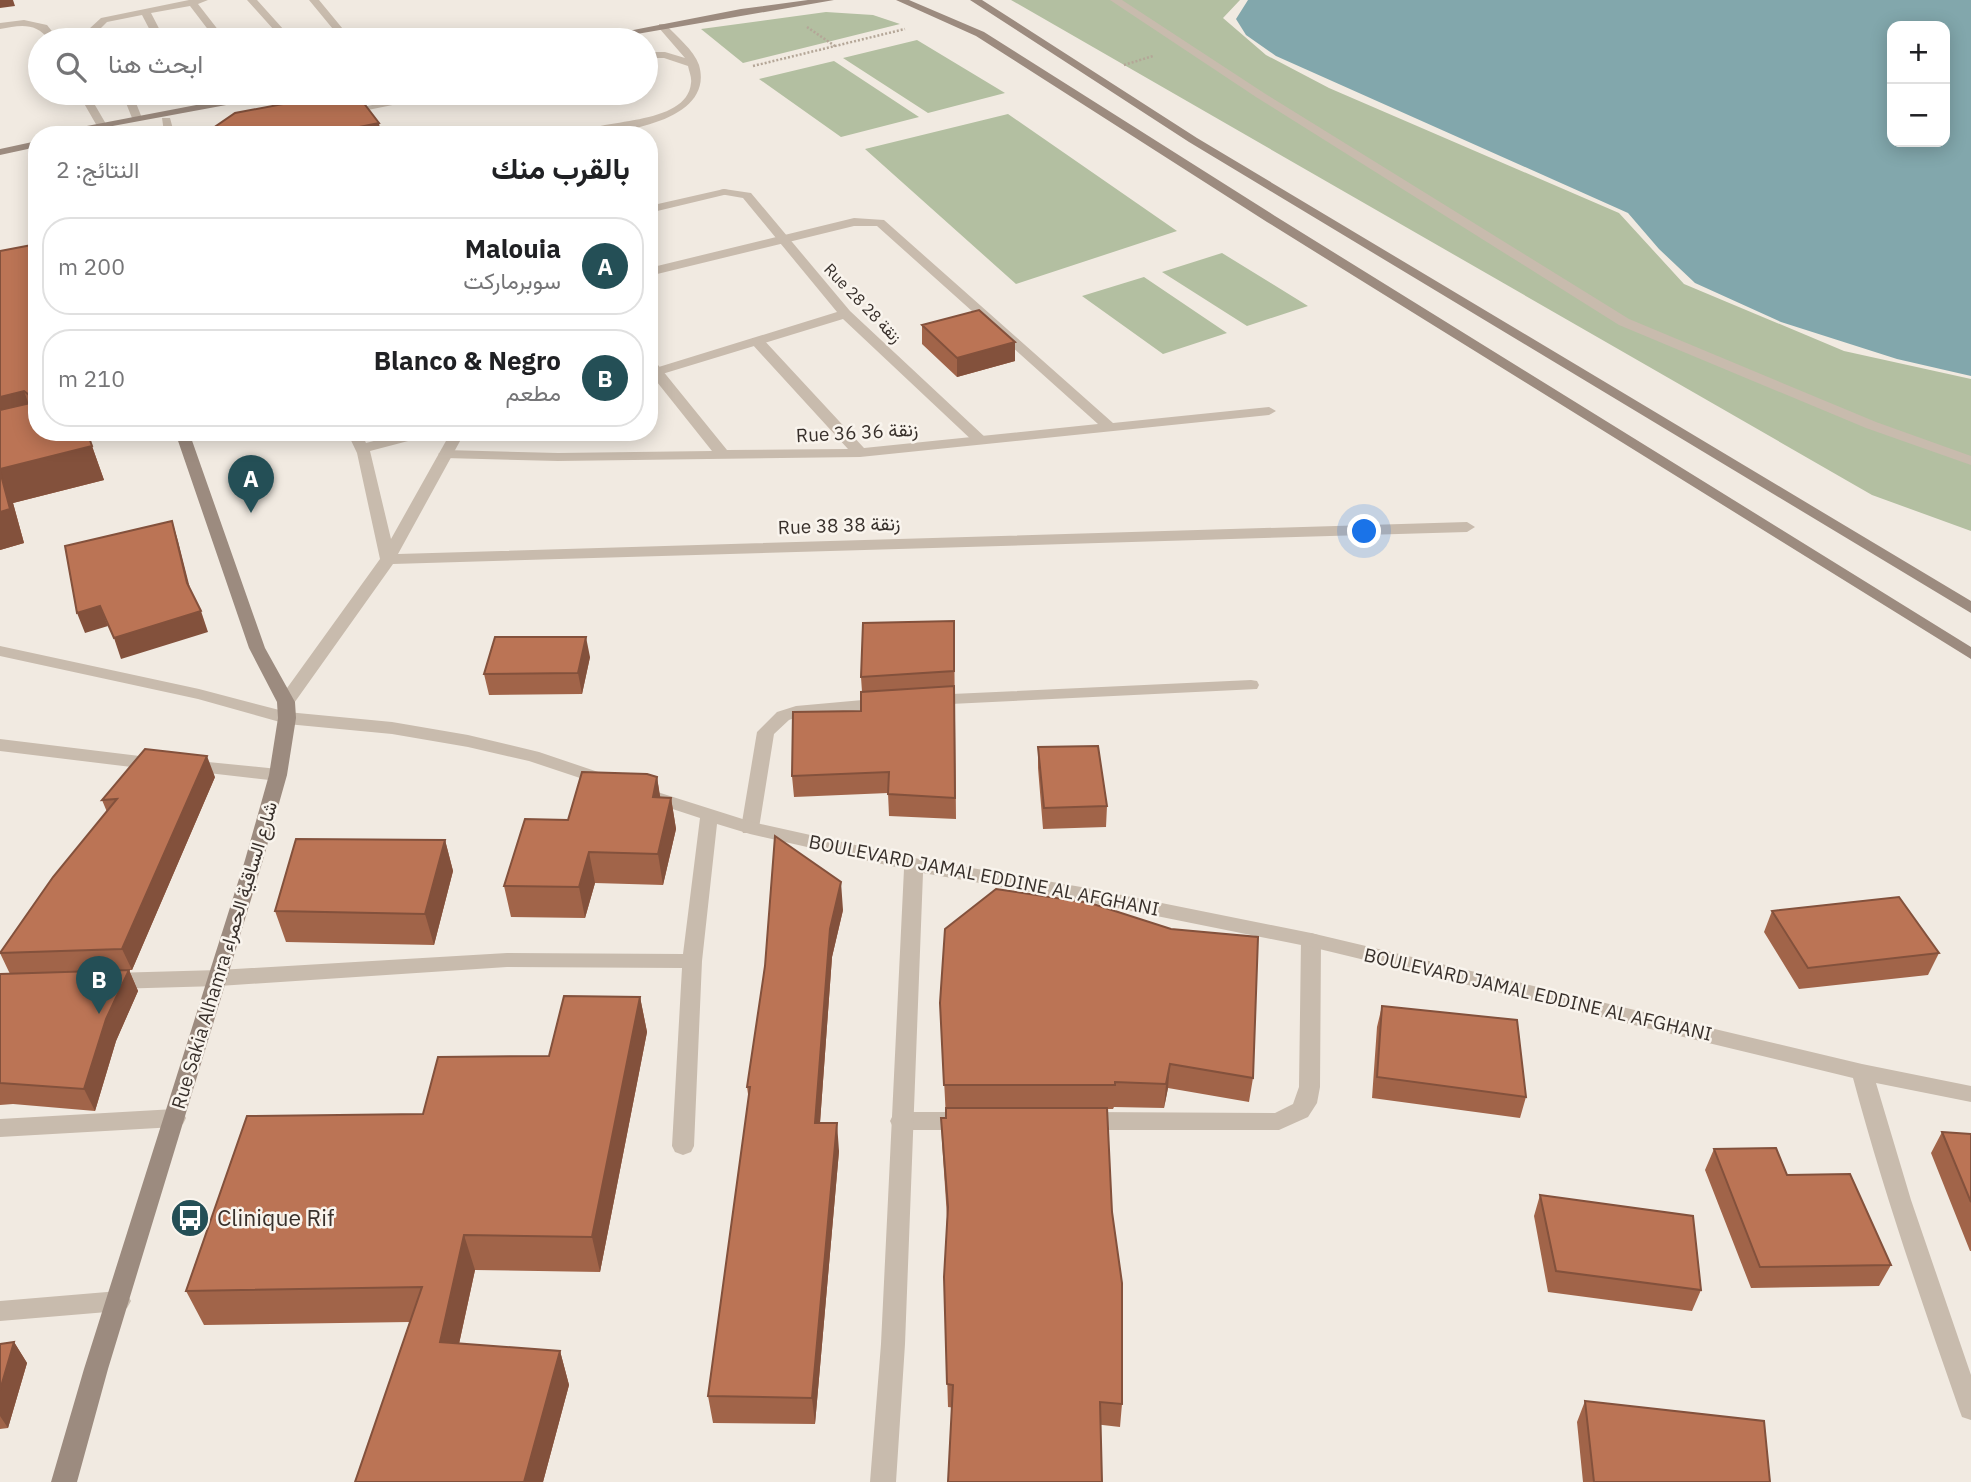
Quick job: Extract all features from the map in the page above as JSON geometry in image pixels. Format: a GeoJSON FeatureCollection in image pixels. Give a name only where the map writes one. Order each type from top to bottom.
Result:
{"type":"FeatureCollection","features":[{"type":"Feature","properties":{"kind":"main road"},"geometry":{"type":"LineString","coordinates":[[615,28],[753,0]]}},
{"type":"Feature","properties":{"kind":"main road"},"geometry":{"type":"LineString","coordinates":[[652,28],[764,8],[829,0]]}},
{"type":"Feature","properties":{"kind":"main road"},"geometry":{"type":"LineString","coordinates":[[901,0],[980,34],[1271,219],[1971,654]]}},
{"type":"Feature","properties":{"kind":"main road"},"geometry":{"type":"LineString","coordinates":[[975,0],[1205,147],[1971,608]]}},
{"type":"Feature","properties":{"kind":"main road"},"geometry":{"type":"LineString","coordinates":[[115,126],[137,118],[208,105]]}},
{"type":"Feature","properties":{"kind":"main road"},"geometry":{"type":"LineString","coordinates":[[129,126],[244,105]]}},
{"type":"Feature","properties":{"kind":"main road"},"geometry":{"type":"LineString","coordinates":[[0,143],[28,138]]}},
{"type":"Feature","properties":{"kind":"main road"},"geometry":{"type":"LineString","coordinates":[[0,152],[28,147]]}},
{"type":"Feature","properties":{"kind":"main road"},"geometry":{"type":"LineString","coordinates":[[186,441],[257,648],[286,710]]}},
{"type":"Feature","properties":{"kind":"main road","name":"Rue Sakia Alhamra شارع الساقية الحمراء"},"geometry":{"type":"LineString","coordinates":[[64,1482],[96,1369],[219,978],[278,775],[286,710]]}},
{"type":"Feature","properties":{"kind":"street"},"geometry":{"type":"LineString","coordinates":[[252,0],[277,28]]}},
{"type":"Feature","properties":{"kind":"street"},"geometry":{"type":"LineString","coordinates":[[314,0],[337,28]]}},
{"type":"Feature","properties":{"kind":"street"},"geometry":{"type":"LineString","coordinates":[[1115,0],[1260,95],[1624,322],[1871,425],[1971,461]]}},
{"type":"Feature","properties":{"kind":"street"},"geometry":{"type":"LineString","coordinates":[[95,28],[99,23],[197,1],[214,28]]}},
{"type":"Feature","properties":{"kind":"street"},"geometry":{"type":"LineString","coordinates":[[145,11],[154,28]]}},
{"type":"Feature","properties":{"kind":"street"},"geometry":{"type":"LineString","coordinates":[[0,26],[38,24],[47,28]]}},
{"type":"Feature","properties":{"kind":"street"},"geometry":{"type":"LineString","coordinates":[[619,126],[676,111],[692,99],[697,88],[694,65],[663,26]]}},
{"type":"Feature","properties":{"kind":"street"},"geometry":{"type":"LineString","coordinates":[[658,55],[666,55],[694,65]]}},
{"type":"Feature","properties":{"kind":"street"},"geometry":{"type":"LineString","coordinates":[[90,105],[102,126]]}},
{"type":"Feature","properties":{"kind":"street"},"geometry":{"type":"LineString","coordinates":[[132,105],[137,118]]}},
{"type":"Feature","properties":{"kind":"street"},"geometry":{"type":"LineString","coordinates":[[330,115],[383,105]]}},
{"type":"Feature","properties":{"kind":"street"},"geometry":{"type":"LineString","coordinates":[[166,120],[168,126]]}},
{"type":"Feature","properties":{"kind":"street","name":"Rue 28 زنقة 28"},"geometry":{"type":"LineString","coordinates":[[658,208],[724,192],[747,195],[845,314],[981,441]]}},
{"type":"Feature","properties":{"kind":"street"},"geometry":{"type":"LineString","coordinates":[[658,270],[854,222],[880,223],[1111,428]]}},
{"type":"Feature","properties":{"kind":"street"},"geometry":{"type":"LineString","coordinates":[[658,367],[845,314]]}},
{"type":"Feature","properties":{"kind":"street"},"geometry":{"type":"LineString","coordinates":[[757,341],[860,453]]}},
{"type":"Feature","properties":{"kind":"street"},"geometry":{"type":"LineString","coordinates":[[658,376],[723,456]]}},
{"type":"Feature","properties":{"kind":"street","name":"Rue 36 زنقة 36"},"geometry":{"type":"LineString","coordinates":[[445,454],[723,456],[860,453],[1269,411]]}},
{"type":"Feature","properties":{"kind":"street"},"geometry":{"type":"LineString","coordinates":[[359,441],[363,448],[388,559]]}},
{"type":"Feature","properties":{"kind":"street"},"geometry":{"type":"LineString","coordinates":[[363,448],[391,441]]}},
{"type":"Feature","properties":{"kind":"street"},"geometry":{"type":"LineString","coordinates":[[286,710],[388,559],[453,441]]}},
{"type":"Feature","properties":{"kind":"street","name":"Rue 38 زنقة 38"},"geometry":{"type":"LineString","coordinates":[[388,559],[1467,527]]}},
{"type":"Feature","properties":{"kind":"street","name":"BOULEVARD JAMAL EDDINE AL AFGHANI"},"geometry":{"type":"LineString","coordinates":[[0,651],[199,694],[468,741],[533,756],[750,828],[914,865],[1087,895],[1311,940],[1862,1072],[1971,1094]]}},
{"type":"Feature","properties":{"kind":"street"},"geometry":{"type":"LineString","coordinates":[[750,828],[766,732],[783,716],[796,712],[895,702],[1251,685]]}},
{"type":"Feature","properties":{"kind":"street"},"geometry":{"type":"LineString","coordinates":[[0,746],[278,775]]}},
{"type":"Feature","properties":{"kind":"street"},"geometry":{"type":"LineString","coordinates":[[683,1146],[692,961],[709,816]]}},
{"type":"Feature","properties":{"kind":"street"},"geometry":{"type":"LineString","coordinates":[[883,1482],[893,1344],[914,865]]}},
{"type":"Feature","properties":{"kind":"street"},"geometry":{"type":"LineString","coordinates":[[1069,1121],[1275,1122],[1285,1121],[1298,1112],[1306,1103],[1309,1083],[1313,1024],[1311,940]]}},
{"type":"Feature","properties":{"kind":"street"},"geometry":{"type":"LineString","coordinates":[[96,982],[219,978],[507,960],[692,961]]}},
{"type":"Feature","properties":{"kind":"street"},"geometry":{"type":"LineString","coordinates":[[1862,1072],[1915,1251],[1971,1409]]}},
{"type":"Feature","properties":{"kind":"street"},"geometry":{"type":"LineString","coordinates":[[0,1128],[175,1118]]}},
{"type":"Feature","properties":{"kind":"street"},"geometry":{"type":"LineString","coordinates":[[901,1121],[985,1121]]}},
{"type":"Feature","properties":{"kind":"street"},"geometry":{"type":"LineString","coordinates":[[0,1311],[119,1301]]}},
{"type":"Feature","properties":{"kind":"path"},"geometry":{"type":"LineString","coordinates":[[753,66],[950,19]]}},
{"type":"Feature","properties":{"kind":"green space"},"geometry":{"type":"Polygon","coordinates":[[[1011,0],[1240,0],[1223,18],[1266,55],[1329,88],[1619,213],[1684,284],[1844,351],[1971,379],[1971,531],[1872,495],[1011,0]]]}},
{"type":"Feature","properties":{"kind":"green space"},"geometry":{"type":"Polygon","coordinates":[[[826,12],[873,15],[900,24],[743,63],[701,29],[826,12]]]}},
{"type":"Feature","properties":{"kind":"green space"},"geometry":{"type":"Polygon","coordinates":[[[917,40],[1005,93],[928,113],[843,58],[917,40]]]}},
{"type":"Feature","properties":{"kind":"green space"},"geometry":{"type":"Polygon","coordinates":[[[834,61],[919,117],[841,137],[759,79],[834,61]]]}},
{"type":"Feature","properties":{"kind":"green space"},"geometry":{"type":"Polygon","coordinates":[[[1008,114],[1177,231],[1016,284],[865,149],[1008,114]]]}},
{"type":"Feature","properties":{"kind":"green space"},"geometry":{"type":"Polygon","coordinates":[[[1222,253],[1308,306],[1247,326],[1162,272],[1222,253]]]}},
{"type":"Feature","properties":{"kind":"green space"},"geometry":{"type":"Polygon","coordinates":[[[1144,277],[1227,333],[1163,354],[1082,296],[1144,277]]]}},
{"type":"Feature","properties":{"kind":"water"},"geometry":{"type":"Polygon","coordinates":[[[1248,0],[1971,0],[1971,376],[1897,359],[1781,322],[1695,283],[1659,249],[1628,213],[1276,56],[1246,35],[1236,19],[1248,0]]]}},
{"type":"Feature","properties":{"kind":"building"},"geometry":{"type":"Polygon","coordinates":[[[277,105],[365,105],[379,123],[364,126],[216,126],[235,113],[277,105]]]}},
{"type":"Feature","properties":{"kind":"building"},"geometry":{"type":"Polygon","coordinates":[[[28,246],[28,394],[24,391],[0,397],[0,251],[28,246]]]}},
{"type":"Feature","properties":{"kind":"building"},"geometry":{"type":"Polygon","coordinates":[[[979,310],[1015,342],[957,358],[922,325],[979,310]]]}},
{"type":"Feature","properties":{"kind":"building"},"geometry":{"type":"Polygon","coordinates":[[[28,403],[28,441],[90,441],[92,446],[0,469],[0,410],[28,403]]]}},
{"type":"Feature","properties":{"kind":"building"},"geometry":{"type":"Polygon","coordinates":[[[0,471],[10,509],[0,512],[0,471]]]}},
{"type":"Feature","properties":{"kind":"building"},"geometry":{"type":"Polygon","coordinates":[[[172,521],[187,583],[201,611],[114,638],[100,606],[77,613],[65,546],[172,521]]]}},
{"type":"Feature","properties":{"kind":"building"},"geometry":{"type":"Polygon","coordinates":[[[954,621],[954,671],[861,677],[863,623],[954,621]]]}},
{"type":"Feature","properties":{"kind":"building"},"geometry":{"type":"Polygon","coordinates":[[[495,637],[586,637],[578,673],[484,674],[495,637]]]}},
{"type":"Feature","properties":{"kind":"building"},"geometry":{"type":"Polygon","coordinates":[[[954,686],[955,798],[888,794],[889,772],[792,776],[793,712],[861,711],[861,692],[954,686]]]}},
{"type":"Feature","properties":{"kind":"building"},"geometry":{"type":"Polygon","coordinates":[[[1098,746],[1107,806],[1044,808],[1038,747],[1098,746]]]}},
{"type":"Feature","properties":{"kind":"building"},"geometry":{"type":"Polygon","coordinates":[[[145,749],[207,756],[122,949],[0,953],[53,877],[117,799],[102,800],[145,749]]]}},
{"type":"Feature","properties":{"kind":"building"},"geometry":{"type":"Polygon","coordinates":[[[582,772],[647,774],[657,777],[653,797],[671,798],[658,854],[589,852],[579,887],[504,886],[525,819],[568,820],[582,772]]]}},
{"type":"Feature","properties":{"kind":"building"},"geometry":{"type":"Polygon","coordinates":[[[775,836],[841,882],[830,929],[815,1123],[837,1123],[812,1398],[708,1396],[765,966],[775,836]]]}},
{"type":"Feature","properties":{"kind":"building"},"geometry":{"type":"Polygon","coordinates":[[[296,839],[445,840],[425,914],[275,911],[296,839]]]}},
{"type":"Feature","properties":{"kind":"building"},"geometry":{"type":"Polygon","coordinates":[[[996,889],[1090,903],[1171,929],[1258,937],[1253,1078],[1170,1064],[1166,1084],[1115,1082],[1115,1085],[944,1085],[940,1003],[945,929],[996,889]]]}},
{"type":"Feature","properties":{"kind":"building"},"geometry":{"type":"Polygon","coordinates":[[[1899,897],[1939,953],[1808,968],[1772,911],[1899,897]]]}},
{"type":"Feature","properties":{"kind":"building"},"geometry":{"type":"Polygon","coordinates":[[[129,970],[106,1019],[84,1089],[0,1083],[0,974],[129,970]]]}},
{"type":"Feature","properties":{"kind":"building"},"geometry":{"type":"Polygon","coordinates":[[[564,996],[640,997],[592,1237],[464,1235],[440,1342],[560,1351],[524,1482],[355,1482],[422,1287],[186,1291],[247,1116],[423,1114],[438,1057],[549,1056],[564,996]]]}},
{"type":"Feature","properties":{"kind":"building"},"geometry":{"type":"Polygon","coordinates":[[[1382,1006],[1517,1020],[1526,1097],[1377,1077],[1382,1006]]]}},
{"type":"Feature","properties":{"kind":"building"},"geometry":{"type":"Polygon","coordinates":[[[946,1108],[1107,1108],[1112,1212],[1122,1283],[1122,1404],[1100,1402],[1102,1482],[948,1482],[953,1385],[947,1384],[944,1277],[948,1207],[941,1118],[946,1118],[946,1108]]]}},
{"type":"Feature","properties":{"kind":"building"},"geometry":{"type":"Polygon","coordinates":[[[1942,1132],[1971,1134],[1971,1202],[1942,1132]]]}},
{"type":"Feature","properties":{"kind":"building"},"geometry":{"type":"Polygon","coordinates":[[[1776,1148],[1787,1175],[1850,1174],[1891,1265],[1760,1267],[1714,1149],[1776,1148]]]}},
{"type":"Feature","properties":{"kind":"building"},"geometry":{"type":"Polygon","coordinates":[[[1540,1195],[1693,1216],[1701,1290],[1556,1271],[1540,1195]]]}},
{"type":"Feature","properties":{"kind":"building"},"geometry":{"type":"Polygon","coordinates":[[[14,1342],[0,1390],[0,1344],[14,1342]]]}},
{"type":"Feature","properties":{"kind":"building"},"geometry":{"type":"Polygon","coordinates":[[[1585,1401],[1764,1421],[1770,1482],[1594,1482],[1585,1401]]]}},
{"type":"Feature","properties":{"kind":"place","name":"Malouia"},"geometry":{"type":"Point","coordinates":[251,513]}},
{"type":"Feature","properties":{"kind":"place","name":"Blanco & Negro"},"geometry":{"type":"Point","coordinates":[99,1014]}},
{"type":"Feature","properties":{"kind":"place","name":"Clinique Rif"},"geometry":{"type":"Point","coordinates":[190,1218]}}]}
